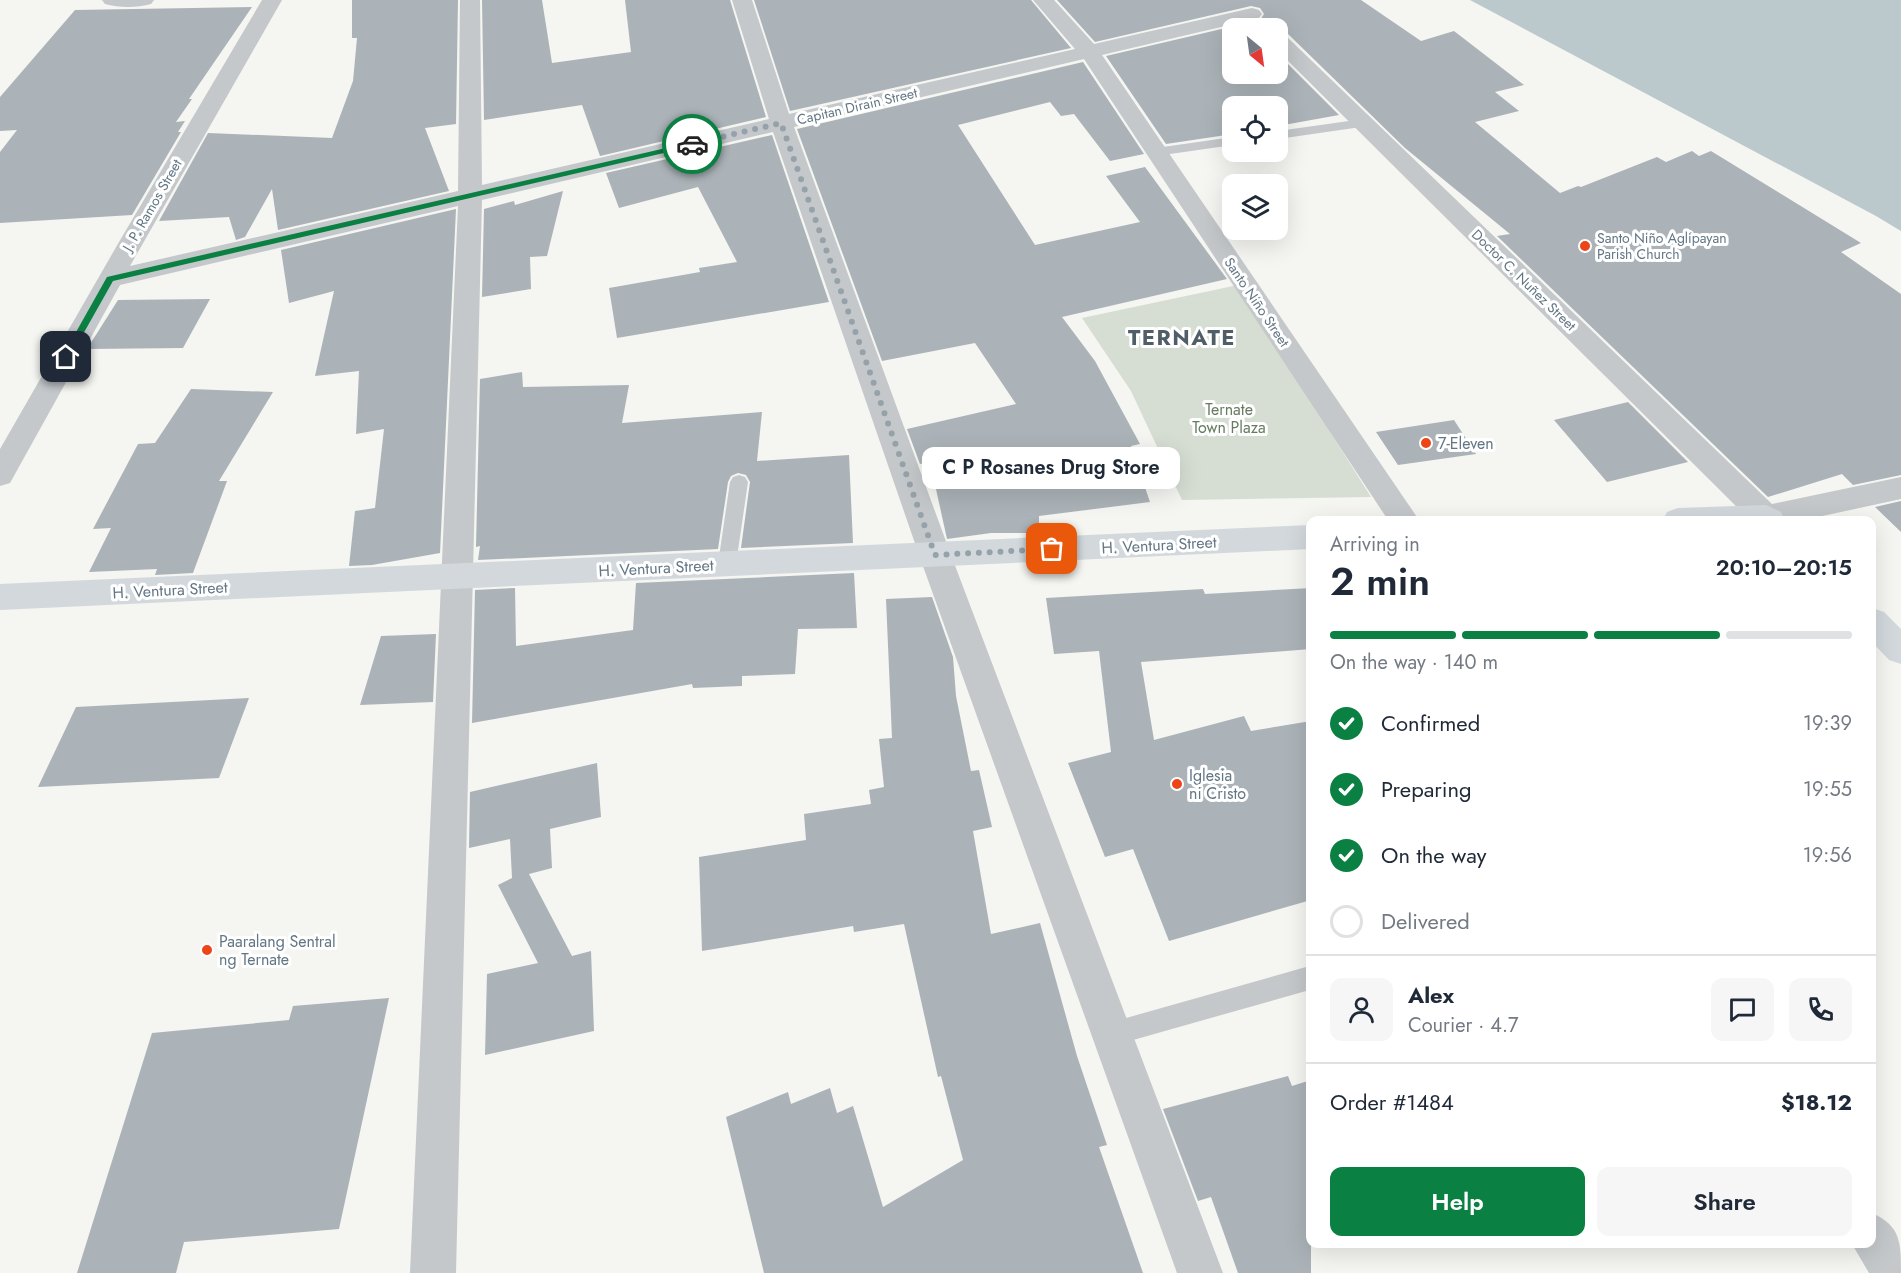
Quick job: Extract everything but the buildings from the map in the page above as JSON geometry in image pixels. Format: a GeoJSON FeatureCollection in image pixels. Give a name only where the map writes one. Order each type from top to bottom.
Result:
{"type":"FeatureCollection","features":[{"type":"Feature","properties":{"kind":"main road","name":"H. Ventura Street"},"geometry":{"type":"LineString","coordinates":[[0,597],[1306,537]]}},
{"type":"Feature","properties":{"kind":"main road"},"geometry":{"type":"LineString","coordinates":[[1876,625],[1901,650]]}},
{"type":"Feature","properties":{"kind":"street"},"geometry":{"type":"LineString","coordinates":[[112,0],[144,0]]}},
{"type":"Feature","properties":{"kind":"street","name":"J. P. Ramos Street"},"geometry":{"type":"LineString","coordinates":[[0,475],[110,279],[272,0]]}},
{"type":"Feature","properties":{"kind":"street"},"geometry":{"type":"LineString","coordinates":[[433,1273],[470,195],[470,0]]}},
{"type":"Feature","properties":{"kind":"street"},"geometry":{"type":"LineString","coordinates":[[742,0],[781,123],[935,555],[1200,1273]]}},
{"type":"Feature","properties":{"kind":"street","name":"Santo Niño Street"},"geometry":{"type":"LineString","coordinates":[[1042,0],[1089,52],[1401,516]]}},
{"type":"Feature","properties":{"kind":"street","name":"Capitan Dirain Street"},"geometry":{"type":"LineString","coordinates":[[110,279],[1257,14]]}},
{"type":"Feature","properties":{"kind":"street","name":"Doctor C. Nuñez Street"},"geometry":{"type":"LineString","coordinates":[[1288,49],[1766,516]]}},
{"type":"Feature","properties":{"kind":"street"},"geometry":{"type":"LineString","coordinates":[[1777,516],[1901,488]]}},
{"type":"Feature","properties":{"kind":"street"},"geometry":{"type":"LineString","coordinates":[[1876,1242],[1896,1273]]}},
{"type":"Feature","properties":{"kind":"lane"},"geometry":{"type":"LineString","coordinates":[[1288,134],[1363,123]]}},
{"type":"Feature","properties":{"kind":"lane"},"geometry":{"type":"LineString","coordinates":[[1156,152],[1222,143]]}},
{"type":"Feature","properties":{"kind":"lane"},"geometry":{"type":"LineString","coordinates":[[727,564],[739,482]]}},
{"type":"Feature","properties":{"kind":"lane"},"geometry":{"type":"LineString","coordinates":[[1112,1034],[1306,979]]}},
{"type":"Feature","properties":{"kind":"green space","name":"Ternate Town Plaza"},"geometry":{"type":"Polygon","coordinates":[[[1238,285],[1371,497],[1182,500],[1131,391],[1082,318],[1238,285]]]}},
{"type":"Feature","properties":{"kind":"shaded area"},"geometry":{"type":"Polygon","coordinates":[[[1470,0],[1901,0],[1901,231],[1876,216],[1470,0]]]}},
{"type":"Feature","properties":{"kind":"way so far"},"geometry":{"type":"LineString","coordinates":[[692,144],[781,123],[935,555],[1052,549]]}},
{"type":"Feature","properties":{"kind":"place","name":"Santo Niño Aglipayan Parish Church"},"geometry":{"type":"Point","coordinates":[1585,246]}},
{"type":"Feature","properties":{"kind":"place","name":"7-Eleven"},"geometry":{"type":"Point","coordinates":[1426,443]}},
{"type":"Feature","properties":{"kind":"place","name":"C P Rosanes Drug Store"},"geometry":{"type":"Point","coordinates":[1052,549]}},
{"type":"Feature","properties":{"kind":"place","name":"Iglesia ni Cristo"},"geometry":{"type":"Point","coordinates":[1177,784]}},
{"type":"Feature","properties":{"kind":"place","name":"Paaralang Sentral ng Ternate"},"geometry":{"type":"Point","coordinates":[207,950]}},
{"type":"Feature","properties":{"kind":"district","name":"TERNATE"},"geometry":{"type":"Point","coordinates":[1182,337]}},
{"type":"Feature","properties":{"kind":"route"},"geometry":{"type":"LineString","coordinates":[[66,357],[110,279],[692,144]]}}]}
